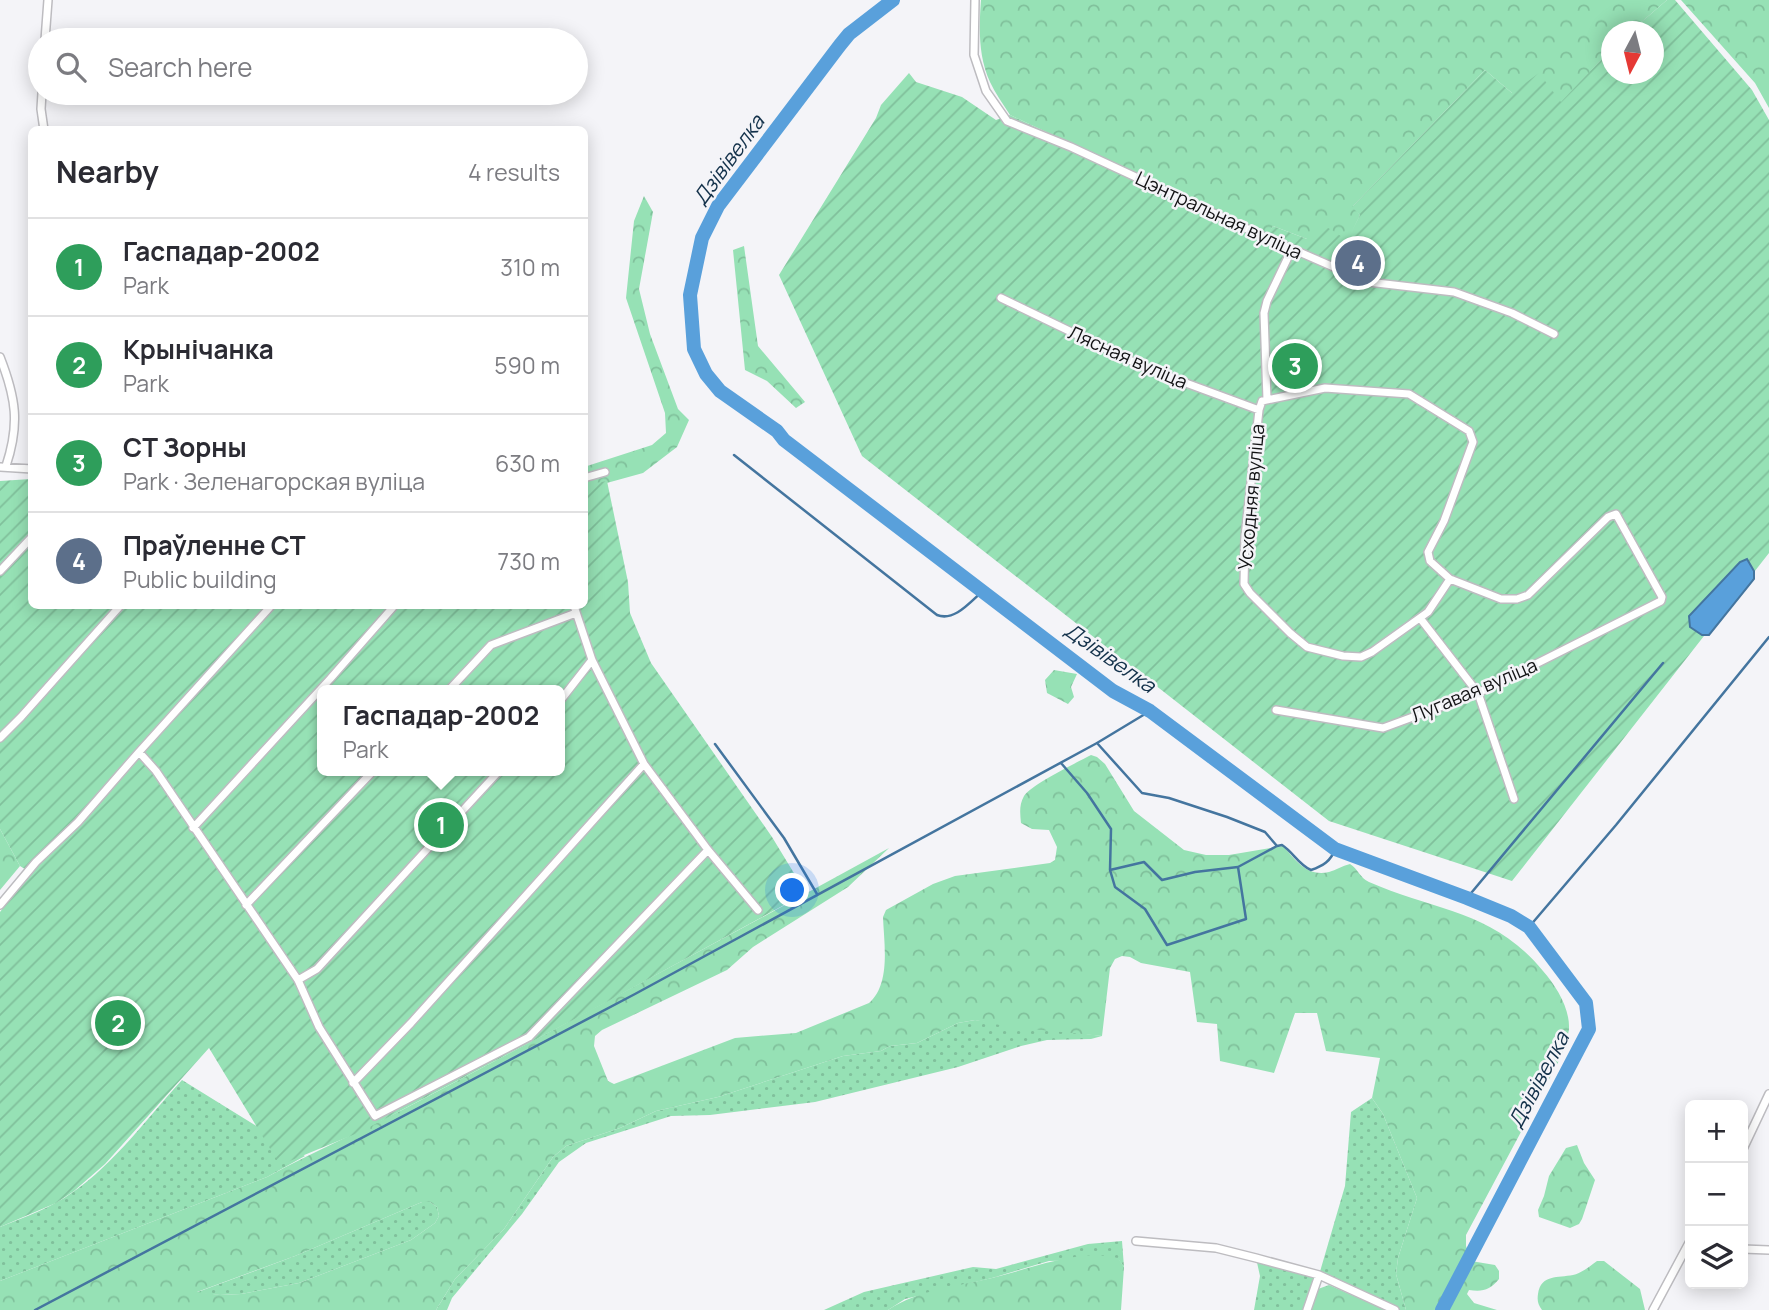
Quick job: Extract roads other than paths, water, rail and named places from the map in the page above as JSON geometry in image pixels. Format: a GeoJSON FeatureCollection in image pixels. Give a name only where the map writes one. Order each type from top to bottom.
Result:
{"type":"FeatureCollection","features":[{"type":"Feature","properties":{"kind":"street"},"geometry":{"type":"LineString","coordinates":[[46,28],[48,0]]}},
{"type":"Feature","properties":{"kind":"street","name":"Цэнтральная вуліца"},"geometry":{"type":"LineString","coordinates":[[975,0],[974,55],[986,91],[1007,121],[1071,147],[1368,282],[1454,292],[1512,313],[1554,334]]}},
{"type":"Feature","properties":{"kind":"street"},"geometry":{"type":"LineString","coordinates":[[43,105],[44,126]]}},
{"type":"Feature","properties":{"kind":"street","name":"Усходняя вуліца"},"geometry":{"type":"LineString","coordinates":[[1267,400],[1264,313],[1292,249]]}},
{"type":"Feature","properties":{"kind":"street","name":"Лясная вуліца"},"geometry":{"type":"LineString","coordinates":[[1001,298],[1148,369],[1259,410]]}},
{"type":"Feature","properties":{"kind":"street"},"geometry":{"type":"LineString","coordinates":[[0,357],[11,387],[15,411],[14,439],[3,466],[28,469]]}},
{"type":"Feature","properties":{"kind":"street"},"geometry":{"type":"LineString","coordinates":[[1259,410],[1262,401],[1325,388],[1409,394],[1469,431],[1473,442],[1444,520],[1428,552],[1430,561],[1450,579],[1420,618],[1478,693],[1514,800]]}},
{"type":"Feature","properties":{"kind":"street","name":"Усходняя вуліца"},"geometry":{"type":"LineString","coordinates":[[1259,410],[1245,537],[1244,584],[1250,593],[1307,647],[1343,656],[1361,657],[1372,652],[1420,618]]}},
{"type":"Feature","properties":{"kind":"street"},"geometry":{"type":"LineString","coordinates":[[588,477],[605,472]]}},
{"type":"Feature","properties":{"kind":"street","name":"Лугавая вуліца"},"geometry":{"type":"LineString","coordinates":[[1276,710],[1383,728],[1478,693],[1661,601],[1661,593],[1616,514],[1608,517],[1528,594],[1517,599],[1500,598],[1450,579]]}},
{"type":"Feature","properties":{"kind":"street"},"geometry":{"type":"LineString","coordinates":[[0,571],[28,541]]}},
{"type":"Feature","properties":{"kind":"street"},"geometry":{"type":"LineString","coordinates":[[0,738],[118,609]]}},
{"type":"Feature","properties":{"kind":"street"},"geometry":{"type":"LineString","coordinates":[[0,905],[36,862],[78,822],[268,609]]}},
{"type":"Feature","properties":{"kind":"street"},"geometry":{"type":"LineString","coordinates":[[322,685],[391,609]]}},
{"type":"Feature","properties":{"kind":"street"},"geometry":{"type":"LineString","coordinates":[[454,685],[491,645],[575,609],[592,660],[644,764],[708,850],[758,910]]}},
{"type":"Feature","properties":{"kind":"street"},"geometry":{"type":"LineString","coordinates":[[565,695],[592,660]]}},
{"type":"Feature","properties":{"kind":"street"},"geometry":{"type":"LineString","coordinates":[[193,828],[317,691]]}},
{"type":"Feature","properties":{"kind":"street"},"geometry":{"type":"LineString","coordinates":[[139,752],[156,771],[298,980],[319,1027],[375,1116],[528,1037],[708,850]]}},
{"type":"Feature","properties":{"kind":"street"},"geometry":{"type":"LineString","coordinates":[[353,1083],[411,1023],[644,764]]}},
{"type":"Feature","properties":{"kind":"street"},"geometry":{"type":"LineString","coordinates":[[247,905],[368,776]]}},
{"type":"Feature","properties":{"kind":"street"},"geometry":{"type":"LineString","coordinates":[[298,980],[317,969],[494,776]]}},
{"type":"Feature","properties":{"kind":"street"},"geometry":{"type":"LineString","coordinates":[[1748,1138],[1769,1094]]}},
{"type":"Feature","properties":{"kind":"street"},"geometry":{"type":"LineString","coordinates":[[1136,1241],[1216,1248],[1319,1275],[1395,1310]]}},
{"type":"Feature","properties":{"kind":"street"},"geometry":{"type":"LineString","coordinates":[[1748,1250],[1769,1250]]}},
{"type":"Feature","properties":{"kind":"street"},"geometry":{"type":"LineString","coordinates":[[1653,1310],[1685,1253]]}},
{"type":"Feature","properties":{"kind":"street"},"geometry":{"type":"LineString","coordinates":[[1307,1310],[1319,1275]]}},
{"type":"Feature","properties":{"kind":"water"},"geometry":{"type":"Polygon","coordinates":[[[1747,559],[1754,571],[1754,579],[1709,635],[1702,635],[1690,627],[1689,616],[1740,562],[1747,559]]]}},
{"type":"Feature","properties":{"kind":"waterway","name":"Дзівівелка"},"geometry":{"type":"LineString","coordinates":[[893,0],[849,34],[718,206],[702,238],[690,295],[694,349],[706,374],[720,391],[777,431],[784,440],[1113,691],[1150,711],[1335,849],[1467,898],[1511,916],[1529,927],[1586,1003],[1589,1029],[1442,1310]]}},
{"type":"Feature","properties":{"kind":"waterway"},"geometry":{"type":"LineString","coordinates":[[734,455],[937,615],[950,616],[956,613],[984,590]]}},
{"type":"Feature","properties":{"kind":"waterway"},"geometry":{"type":"LineString","coordinates":[[1529,927],[1769,637]]}},
{"type":"Feature","properties":{"kind":"waterway"},"geometry":{"type":"LineString","coordinates":[[1467,898],[1663,663]]}},
{"type":"Feature","properties":{"kind":"waterway"},"geometry":{"type":"LineString","coordinates":[[35,1310],[635,994],[1097,743],[1150,711]]}},
{"type":"Feature","properties":{"kind":"waterway"},"geometry":{"type":"LineString","coordinates":[[1097,743],[1142,793],[1169,798],[1265,832],[1277,846],[1282,845],[1311,870],[1326,862],[1335,849]]}},
{"type":"Feature","properties":{"kind":"waterway"},"geometry":{"type":"LineString","coordinates":[[715,744],[784,838],[817,894]]}},
{"type":"Feature","properties":{"kind":"waterway"},"geometry":{"type":"LineString","coordinates":[[1061,763],[1087,793],[1111,829],[1110,870],[1115,887],[1145,909],[1167,945],[1246,919],[1238,867],[1277,846]]}},
{"type":"Feature","properties":{"kind":"waterway"},"geometry":{"type":"LineString","coordinates":[[1110,870],[1144,862],[1162,880],[1195,872],[1238,867]]}},
{"type":"Feature","properties":{"kind":"place","name":"Праўленне СТ"},"geometry":{"type":"Point","coordinates":[1358,263]}},
{"type":"Feature","properties":{"kind":"place","name":"СТ Зорны"},"geometry":{"type":"Point","coordinates":[1295,366]}},
{"type":"Feature","properties":{"kind":"place","name":"Гаспадар-2002"},"geometry":{"type":"Point","coordinates":[441,825]}},
{"type":"Feature","properties":{"kind":"place","name":"Крынічанка"},"geometry":{"type":"Point","coordinates":[118,1023]}}]}
